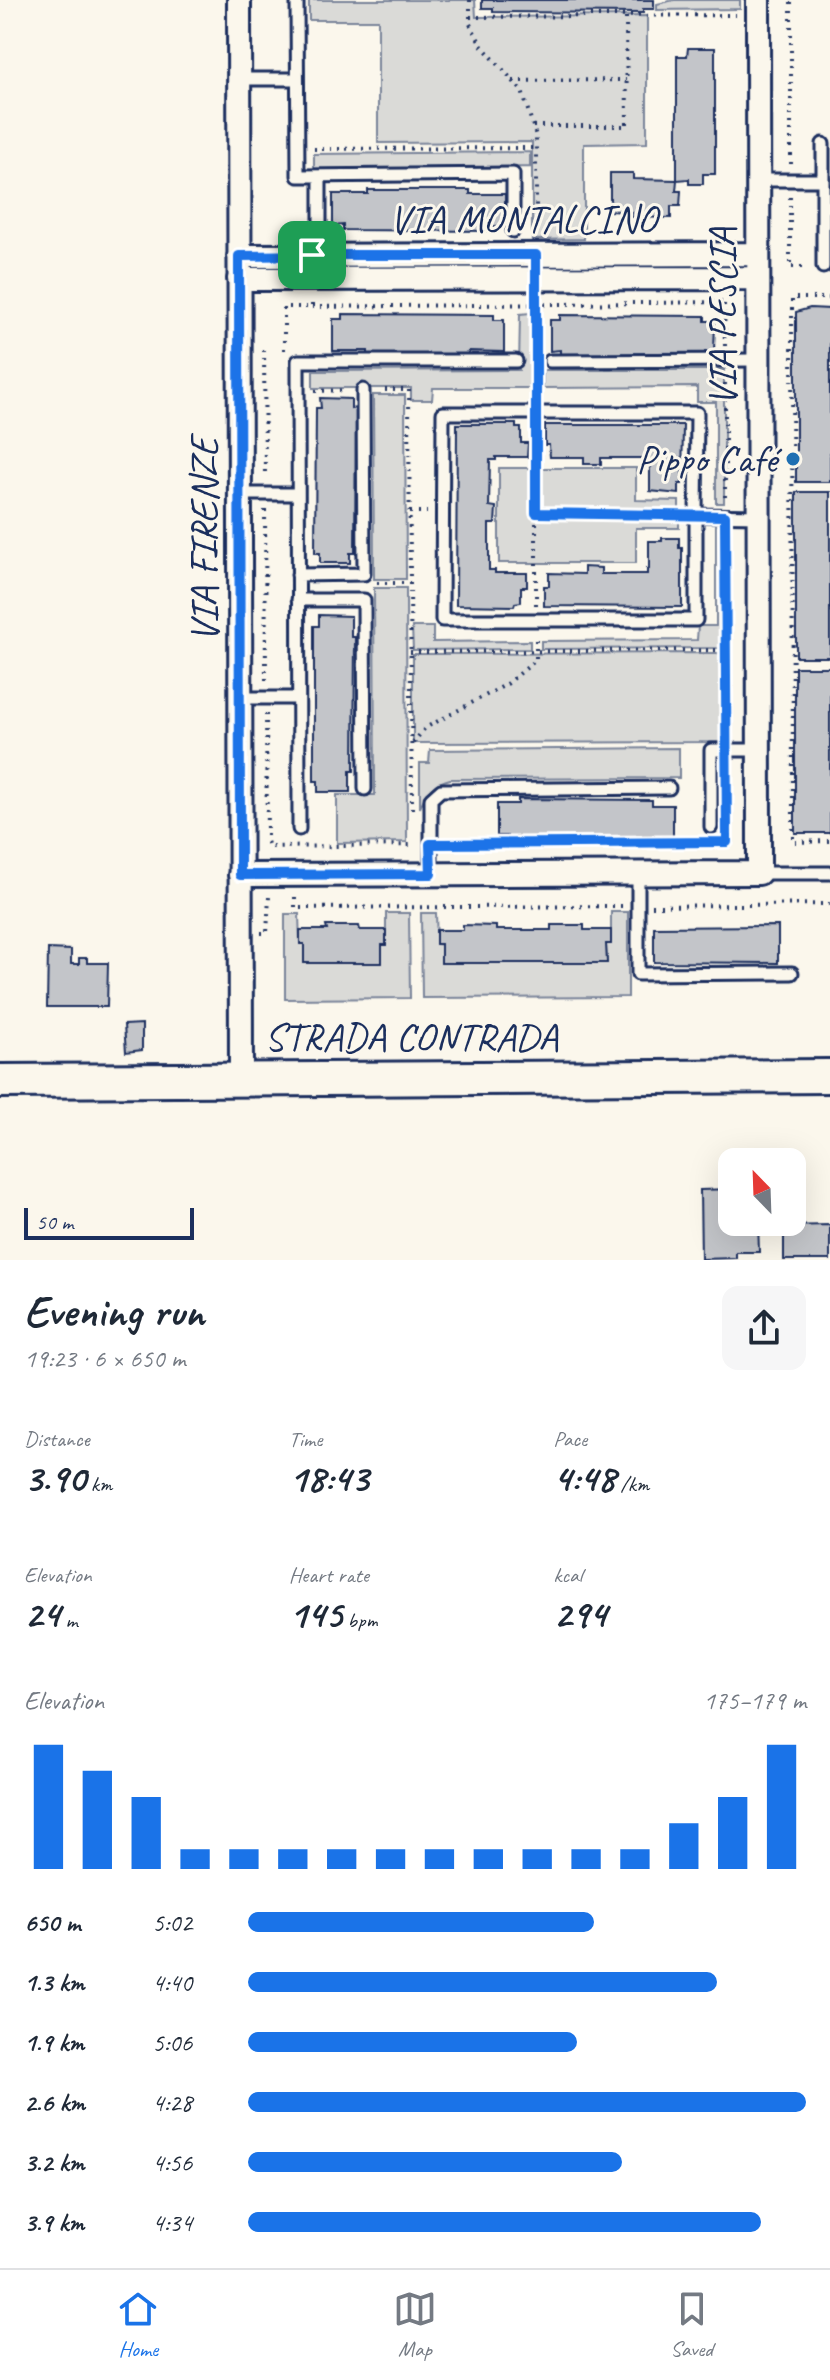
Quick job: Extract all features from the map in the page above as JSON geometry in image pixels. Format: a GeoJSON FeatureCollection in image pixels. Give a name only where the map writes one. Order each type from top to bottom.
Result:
{"type":"FeatureCollection","features":[{"type":"Feature","properties":{"kind":"street","name":"VIA FIRENZE"},"geometry":{"type":"LineString","coordinates":[[239,0],[241,1080]]}},
{"type":"Feature","properties":{"kind":"street","name":"VIA PESCIA"},"geometry":{"type":"LineString","coordinates":[[751,8],[758,180],[759,873]]}},
{"type":"Feature","properties":{"kind":"street","name":"VIA MONTALCINO"},"geometry":{"type":"LineString","coordinates":[[239,256],[758,254]]}},
{"type":"Feature","properties":{"kind":"street","name":"VIA MONTALCINO"},"geometry":{"type":"LineString","coordinates":[[239,279],[758,278]]}},
{"type":"Feature","properties":{"kind":"street"},"geometry":{"type":"LineString","coordinates":[[240,875],[759,873]]}},
{"type":"Feature","properties":{"kind":"street","name":"STRADA CONTRADA"},"geometry":{"type":"LineString","coordinates":[[0,1081],[828,1075]]}},
{"type":"Feature","properties":{"kind":"lane"},"geometry":{"type":"LineString","coordinates":[[297,0],[298,176],[513,174],[513,231]]}},
{"type":"Feature","properties":{"kind":"lane"},"geometry":{"type":"LineString","coordinates":[[239,79],[297,79]]}},
{"type":"Feature","properties":{"kind":"lane"},"geometry":{"type":"LineString","coordinates":[[823,144],[823,267]]}},
{"type":"Feature","properties":{"kind":"lane"},"geometry":{"type":"LineString","coordinates":[[320,176],[320,233]]}},
{"type":"Feature","properties":{"kind":"lane"},"geometry":{"type":"LineString","coordinates":[[758,180],[823,180]]}},
{"type":"Feature","properties":{"kind":"lane"},"geometry":{"type":"LineString","coordinates":[[550,361],[758,360]]}},
{"type":"Feature","properties":{"kind":"lane"},"geometry":{"type":"LineString","coordinates":[[299,829],[298,361],[516,361]]}},
{"type":"Feature","properties":{"kind":"lane"},"geometry":{"type":"LineString","coordinates":[[298,575],[364,574],[363,390]]}},
{"type":"Feature","properties":{"kind":"lane"},"geometry":{"type":"LineString","coordinates":[[443,413],[536,413],[697,413],[696,620],[442,620],[443,413]]}},
{"type":"Feature","properties":{"kind":"lane"},"geometry":{"type":"LineString","coordinates":[[240,494],[298,494]]}},
{"type":"Feature","properties":{"kind":"lane"},"geometry":{"type":"LineString","coordinates":[[696,515],[759,516]]}},
{"type":"Feature","properties":{"kind":"lane"},"geometry":{"type":"LineString","coordinates":[[298,600],[364,600],[365,789]]}},
{"type":"Feature","properties":{"kind":"lane"},"geometry":{"type":"LineString","coordinates":[[240,698],[298,698]]}},
{"type":"Feature","properties":{"kind":"lane"},"geometry":{"type":"LineString","coordinates":[[711,827],[711,750],[760,750]]}},
{"type":"Feature","properties":{"kind":"lane"},"geometry":{"type":"LineString","coordinates":[[431,874],[431,799],[441,790],[669,788]]}},
{"type":"Feature","properties":{"kind":"lane"},"geometry":{"type":"LineString","coordinates":[[759,873],[830,873]]}},
{"type":"Feature","properties":{"kind":"lane"},"geometry":{"type":"LineString","coordinates":[[638,874],[638,974],[792,973]]}},
{"type":"Feature","properties":{"kind":"path"},"geometry":{"type":"LineString","coordinates":[[470,0],[470,24],[482,46],[522,91],[533,126],[536,148],[536,255]]}},
{"type":"Feature","properties":{"kind":"path"},"geometry":{"type":"LineString","coordinates":[[791,0],[790,267],[823,267]]}},
{"type":"Feature","properties":{"kind":"path"},"geometry":{"type":"LineString","coordinates":[[470,17],[626,16],[751,8]]}},
{"type":"Feature","properties":{"kind":"path"},"geometry":{"type":"LineString","coordinates":[[533,126],[627,126],[626,16]]}},
{"type":"Feature","properties":{"kind":"path"},"geometry":{"type":"LineString","coordinates":[[513,81],[627,80]]}},
{"type":"Feature","properties":{"kind":"path"},"geometry":{"type":"LineString","coordinates":[[312,149],[536,148]]}},
{"type":"Feature","properties":{"kind":"path"},"geometry":{"type":"LineString","coordinates":[[536,278],[536,351]]}},
{"type":"Feature","properties":{"kind":"path"},"geometry":{"type":"LineString","coordinates":[[830,298],[792,298],[793,842],[830,841]]}},
{"type":"Feature","properties":{"kind":"path"},"geometry":{"type":"LineString","coordinates":[[724,304],[727,750]]}},
{"type":"Feature","properties":{"kind":"path"},"geometry":{"type":"LineString","coordinates":[[264,342],[269,847],[711,842]]}},
{"type":"Feature","properties":{"kind":"path"},"geometry":{"type":"LineString","coordinates":[[411,745],[425,728],[507,684],[536,660],[536,367]]}},
{"type":"Feature","properties":{"kind":"path"},"geometry":{"type":"LineString","coordinates":[[313,391],[409,390],[412,816]]}},
{"type":"Feature","properties":{"kind":"path"},"geometry":{"type":"LineString","coordinates":[[536,513],[696,515]]}},
{"type":"Feature","properties":{"kind":"path"},"geometry":{"type":"LineString","coordinates":[[368,583],[410,583]]}},
{"type":"Feature","properties":{"kind":"path"},"geometry":{"type":"LineString","coordinates":[[410,652],[726,650]]}},
{"type":"Feature","properties":{"kind":"path"},"geometry":{"type":"LineString","coordinates":[[295,895],[295,908],[830,904]]}},
{"type":"Feature","properties":{"kind":"shaded area"},"geometry":{"type":"Polygon","coordinates":[[[309,0],[475,0],[476,17],[647,16],[647,143],[584,144],[584,239],[532,240],[532,142],[378,143],[378,20],[309,20],[309,0]]]}},
{"type":"Feature","properties":{"kind":"shaded area"},"geometry":{"type":"Polygon","coordinates":[[[674,0],[740,0],[740,9],[657,10],[657,4],[674,0]]]}},
{"type":"Feature","properties":{"kind":"shaded area"},"geometry":{"type":"Polygon","coordinates":[[[530,152],[530,167],[314,169],[314,154],[530,152]]]}},
{"type":"Feature","properties":{"kind":"shaded area"},"geometry":{"type":"Polygon","coordinates":[[[530,313],[530,388],[433,388],[432,400],[411,400],[411,388],[313,388],[313,371],[519,370],[520,314],[530,313]]]}},
{"type":"Feature","properties":{"kind":"shaded area"},"geometry":{"type":"Polygon","coordinates":[[[543,370],[724,370],[724,503],[716,503],[716,402],[697,402],[697,387],[543,388],[543,370]]]}},
{"type":"Feature","properties":{"kind":"shaded area"},"geometry":{"type":"Polygon","coordinates":[[[373,395],[405,395],[406,579],[374,579],[373,395]]]}},
{"type":"Feature","properties":{"kind":"shaded area"},"geometry":{"type":"Polygon","coordinates":[[[499,468],[636,468],[636,500],[679,501],[679,528],[636,528],[636,563],[499,563],[499,468]]]}},
{"type":"Feature","properties":{"kind":"shaded area"},"geometry":{"type":"Polygon","coordinates":[[[716,525],[724,525],[724,648],[541,649],[541,641],[697,640],[698,626],[716,626],[716,525]]]}},
{"type":"Feature","properties":{"kind":"shaded area"},"geometry":{"type":"Polygon","coordinates":[[[374,588],[406,588],[407,842],[337,843],[337,795],[375,795],[374,588]]]}},
{"type":"Feature","properties":{"kind":"shaded area"},"geometry":{"type":"Polygon","coordinates":[[[412,627],[433,627],[433,642],[530,641],[530,649],[413,650],[412,627]]]}},
{"type":"Feature","properties":{"kind":"shaded area"},"geometry":{"type":"Polygon","coordinates":[[[724,653],[724,742],[413,743],[413,654],[724,653]]]}},
{"type":"Feature","properties":{"kind":"shaded area"},"geometry":{"type":"Polygon","coordinates":[[[679,748],[679,778],[450,779],[431,789],[420,808],[420,763],[429,763],[430,750],[679,748]]]}},
{"type":"Feature","properties":{"kind":"shaded area"},"geometry":{"type":"Polygon","coordinates":[[[611,912],[628,912],[628,997],[422,998],[421,913],[436,913],[437,944],[607,962],[606,944],[611,943],[611,912]]]}},
{"type":"Feature","properties":{"kind":"shaded area"},"geometry":{"type":"Polygon","coordinates":[[[386,913],[409,913],[410,998],[285,999],[285,914],[299,914],[300,944],[304,944],[305,963],[381,963],[382,945],[386,944],[386,913]]]}},
{"type":"Feature","properties":{"kind":"building"},"geometry":{"type":"Polygon","coordinates":[[[482,0],[654,0],[654,9],[643,9],[643,13],[493,12],[493,8],[482,8],[482,0]]]}},
{"type":"Feature","properties":{"kind":"building"},"geometry":{"type":"Polygon","coordinates":[[[688,48],[715,48],[715,174],[703,174],[703,184],[689,184],[689,179],[677,180],[677,56],[687,56],[688,48]]]}},
{"type":"Feature","properties":{"kind":"building"},"geometry":{"type":"Polygon","coordinates":[[[610,173],[633,173],[633,179],[677,180],[676,191],[681,191],[680,206],[671,206],[671,218],[631,217],[632,212],[610,211],[610,173]]]}},
{"type":"Feature","properties":{"kind":"building"},"geometry":{"type":"Polygon","coordinates":[[[368,190],[470,190],[470,194],[505,194],[505,226],[494,226],[494,231],[343,230],[343,225],[333,226],[333,194],[368,194],[368,190]]]}},
{"type":"Feature","properties":{"kind":"building"},"geometry":{"type":"Polygon","coordinates":[[[810,308],[830,309],[830,482],[796,482],[796,312],[810,308]]]}},
{"type":"Feature","properties":{"kind":"building"},"geometry":{"type":"Polygon","coordinates":[[[343,314],[494,315],[494,320],[504,320],[504,352],[368,355],[368,351],[333,351],[333,319],[343,319],[343,314]]]}},
{"type":"Feature","properties":{"kind":"building"},"geometry":{"type":"Polygon","coordinates":[[[560,315],[705,316],[705,321],[715,321],[714,352],[705,352],[705,356],[560,355],[560,350],[550,351],[550,320],[560,320],[560,315]]]}},
{"type":"Feature","properties":{"kind":"building"},"geometry":{"type":"Polygon","coordinates":[[[320,398],[351,399],[351,409],[356,408],[355,553],[350,553],[350,563],[320,563],[320,553],[315,553],[316,408],[321,408],[320,398]]]}},
{"type":"Feature","properties":{"kind":"building"},"geometry":{"type":"Polygon","coordinates":[[[457,424],[516,424],[516,428],[521,428],[521,443],[528,443],[527,457],[496,457],[496,460],[490,460],[489,506],[496,507],[495,524],[489,524],[489,570],[495,570],[495,573],[527,573],[527,587],[521,587],[521,602],[514,606],[456,605],[457,424]]]}},
{"type":"Feature","properties":{"kind":"building"},"geometry":{"type":"Polygon","coordinates":[[[545,425],[683,425],[682,484],[679,484],[679,494],[650,491],[650,463],[647,463],[647,458],[601,458],[601,464],[584,464],[584,457],[550,457],[549,445],[545,445],[545,425]]]}},
{"type":"Feature","properties":{"kind":"building"},"geometry":{"type":"Polygon","coordinates":[[[796,492],[830,492],[830,657],[796,657],[796,492]]]}},
{"type":"Feature","properties":{"kind":"building"},"geometry":{"type":"Polygon","coordinates":[[[662,538],[679,538],[679,548],[682,548],[682,607],[544,606],[544,586],[549,586],[549,573],[584,574],[584,567],[601,568],[601,574],[647,574],[649,541],[662,541],[662,538]]]}},
{"type":"Feature","properties":{"kind":"building"},"geometry":{"type":"Polygon","coordinates":[[[319,615],[351,616],[351,637],[355,637],[354,771],[350,771],[350,792],[318,792],[318,781],[314,781],[314,626],[319,626],[319,615]]]}},
{"type":"Feature","properties":{"kind":"building"},"geometry":{"type":"Polygon","coordinates":[[[795,667],[830,667],[830,833],[795,833],[795,667]]]}},
{"type":"Feature","properties":{"kind":"building"},"geometry":{"type":"Polygon","coordinates":[[[518,799],[652,800],[652,805],[673,805],[673,837],[663,837],[663,842],[507,840],[507,836],[497,836],[497,804],[518,804],[518,799]]]}},
{"type":"Feature","properties":{"kind":"building"},"geometry":{"type":"Polygon","coordinates":[[[463,925],[496,926],[496,930],[551,930],[551,925],[584,925],[584,930],[611,930],[611,944],[606,944],[607,963],[441,963],[441,944],[436,944],[436,930],[463,930],[463,925]]]}},
{"type":"Feature","properties":{"kind":"building"},"geometry":{"type":"Polygon","coordinates":[[[326,926],[386,930],[382,963],[304,963],[300,930],[327,930],[326,926]]]}},
{"type":"Feature","properties":{"kind":"building"},"geometry":{"type":"Polygon","coordinates":[[[778,926],[778,963],[654,962],[654,927],[778,926]]]}},
{"type":"Feature","properties":{"kind":"building"},"geometry":{"type":"Polygon","coordinates":[[[48,949],[71,950],[71,964],[79,964],[79,958],[87,958],[87,963],[108,963],[107,1007],[47,1007],[48,949]]]}},
{"type":"Feature","properties":{"kind":"building"},"geometry":{"type":"Polygon","coordinates":[[[142,1024],[142,1050],[126,1052],[124,1025],[142,1024]]]}},
{"type":"Feature","properties":{"kind":"building"},"geometry":{"type":"Polygon","coordinates":[[[718,1189],[718,1236],[758,1236],[759,1252],[736,1252],[736,1258],[701,1259],[700,1190],[718,1189]]]}},
{"type":"Feature","properties":{"kind":"building"},"geometry":{"type":"Polygon","coordinates":[[[830,1225],[830,1260],[784,1260],[784,1236],[806,1236],[806,1226],[830,1225]]]}},
{"type":"Feature","properties":{"kind":"place","name":"Pippo Café"},"geometry":{"type":"Point","coordinates":[793,459]}},
{"type":"Feature","properties":{"kind":"route"},"geometry":{"type":"LineString","coordinates":[[312,255],[536,255],[536,513],[725,516],[727,842],[430,844],[431,874],[240,875],[239,256],[312,255]]}}]}
